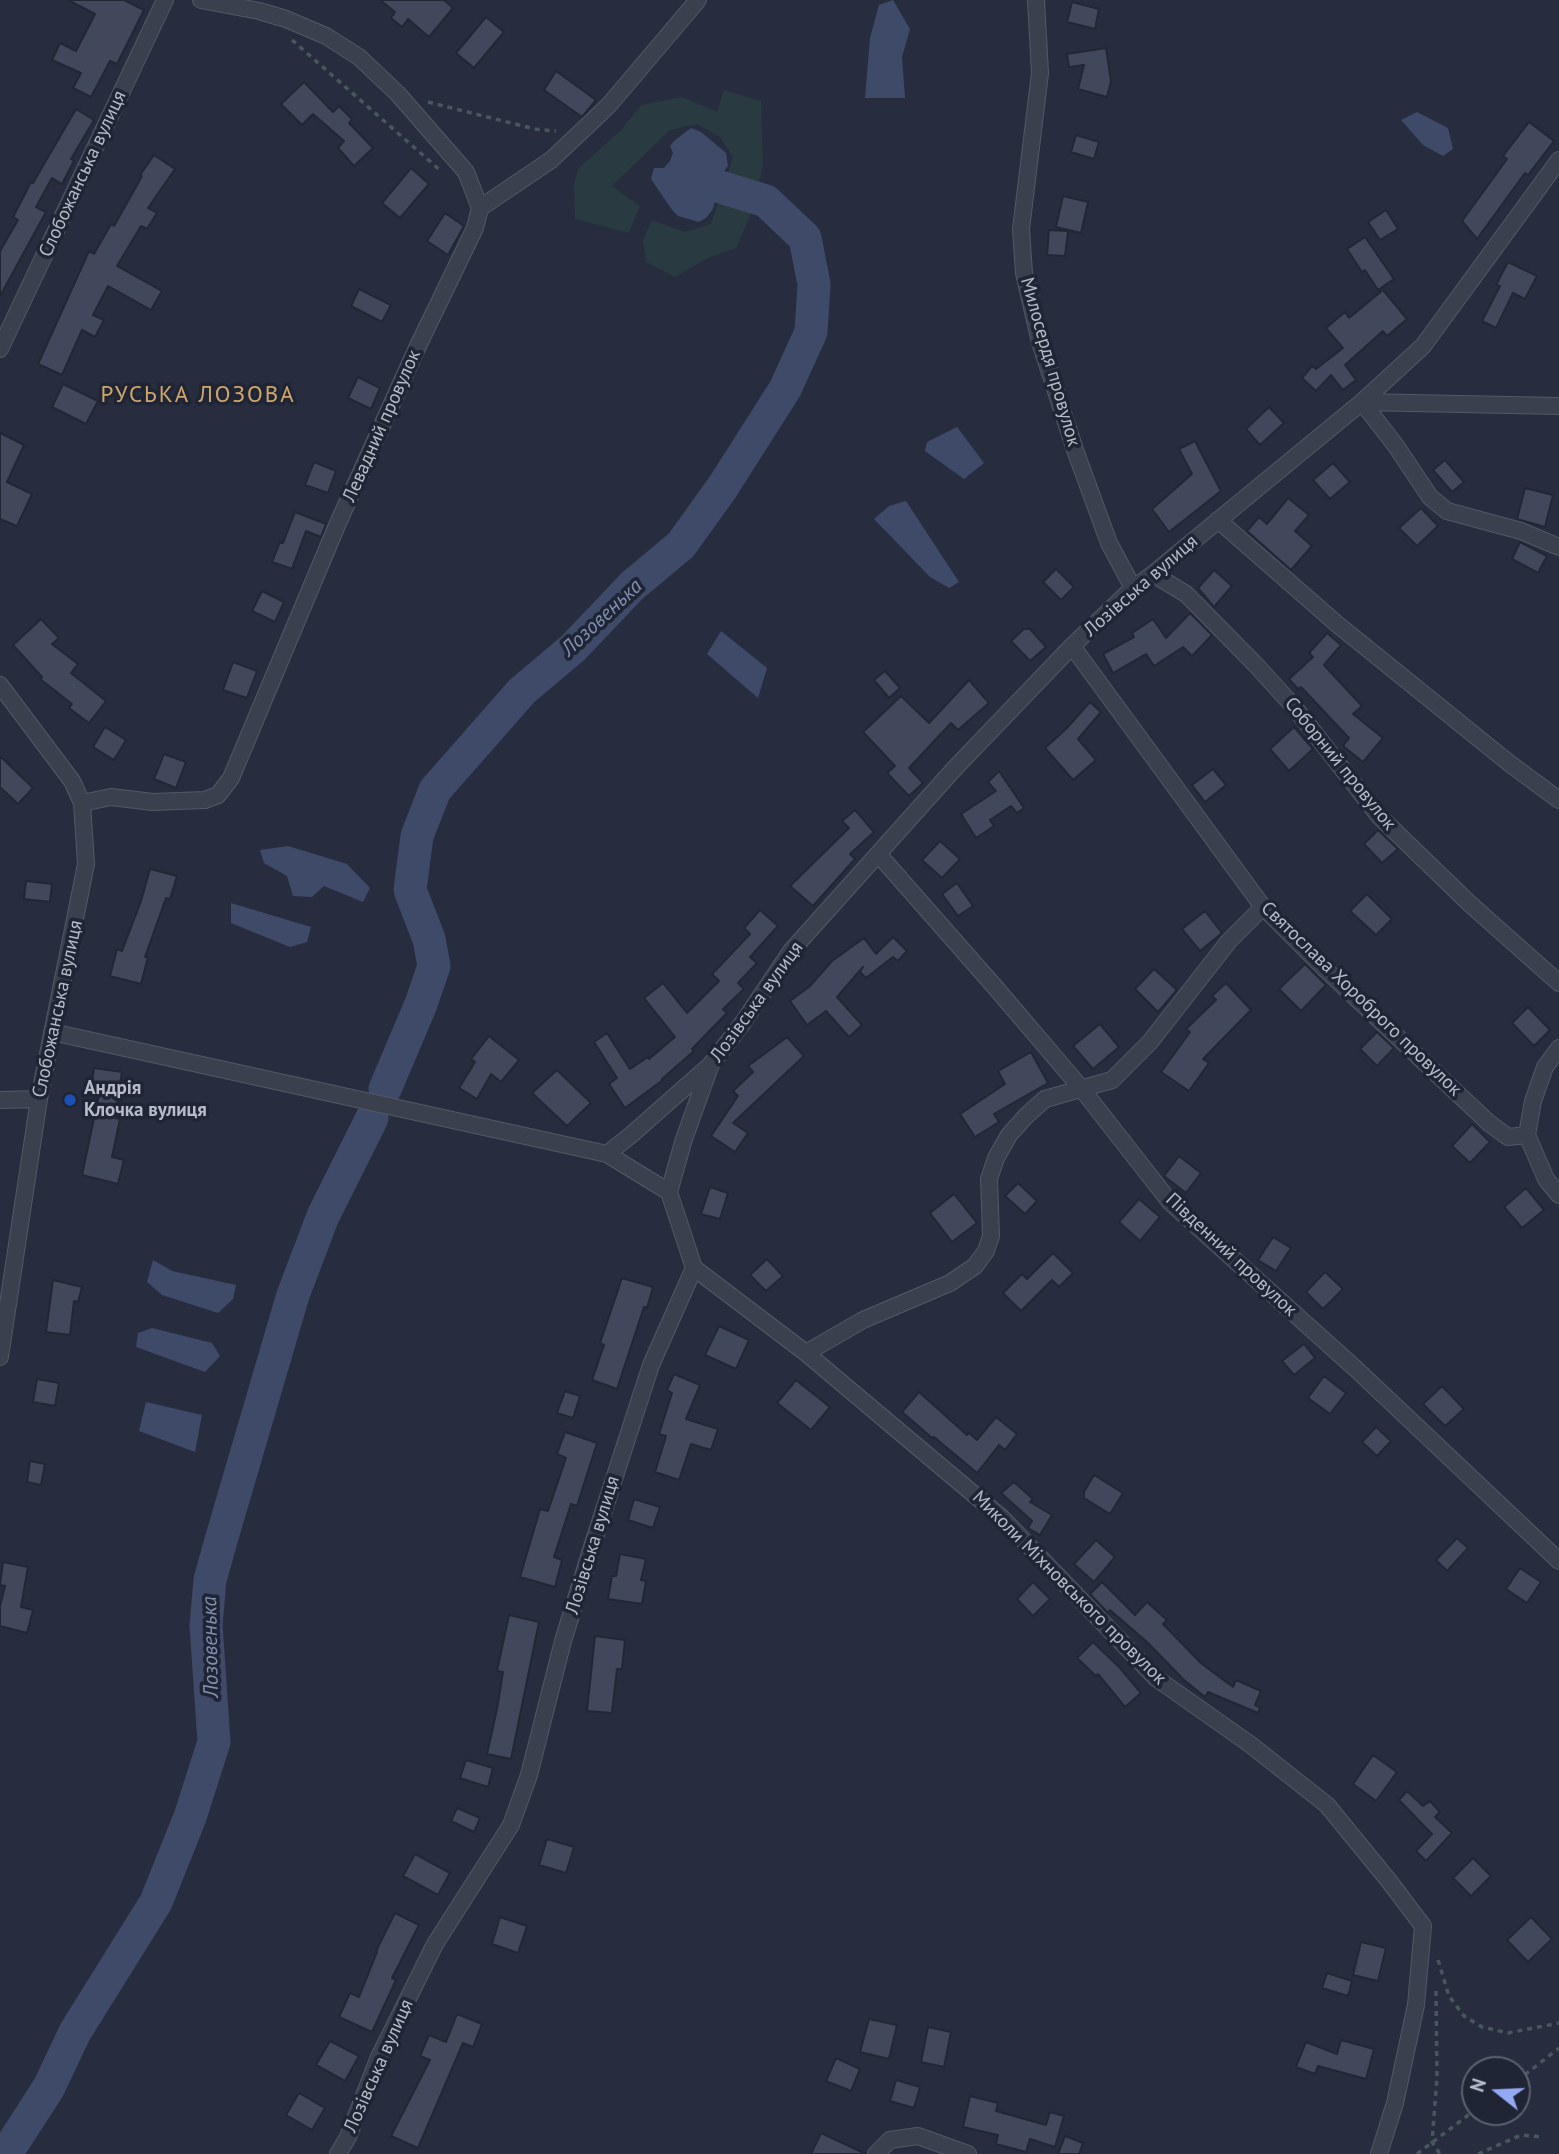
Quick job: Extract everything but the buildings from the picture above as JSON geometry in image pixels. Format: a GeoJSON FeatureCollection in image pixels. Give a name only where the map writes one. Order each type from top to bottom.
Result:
{"type":"FeatureCollection","features":[{"type":"Feature","properties":{"kind":"street","name":"Слобожанська вулиця"},"geometry":{"type":"LineString","coordinates":[[0,349],[165,0]]}},
{"type":"Feature","properties":{"kind":"street"},"geometry":{"type":"LineString","coordinates":[[201,0],[258,11],[326,36],[359,57],[398,94],[466,172],[480,208],[551,160],[586,127],[609,105],[698,0]]}},
{"type":"Feature","properties":{"kind":"street","name":"Милосердя провулок"},"geometry":{"type":"LineString","coordinates":[[1036,0],[1040,73],[1021,229],[1024,273],[1040,342],[1075,450],[1109,543],[1133,588]]}},
{"type":"Feature","properties":{"kind":"street","name":"Лозівська вулиця"},"geometry":{"type":"LineString","coordinates":[[669,1192],[684,1139],[711,1064],[742,1024],[791,951],[954,768],[1072,646],[1133,588],[1362,402],[1423,346],[1559,160]]}},
{"type":"Feature","properties":{"kind":"street","name":"Левадний провулок"},"geometry":{"type":"LineString","coordinates":[[82,803],[111,797],[153,802],[205,800],[218,795],[230,778],[338,523],[475,228],[480,208]]}},
{"type":"Feature","properties":{"kind":"street"},"geometry":{"type":"LineString","coordinates":[[1362,402],[1559,406]]}},
{"type":"Feature","properties":{"kind":"street"},"geometry":{"type":"LineString","coordinates":[[1362,402],[1430,497],[1447,511],[1521,531],[1559,547]]}},
{"type":"Feature","properties":{"kind":"street"},"geometry":{"type":"LineString","coordinates":[[1218,520],[1337,624],[1559,800]]}},
{"type":"Feature","properties":{"kind":"street","name":"Соборний провулок"},"geometry":{"type":"LineString","coordinates":[[1153,574],[1186,594],[1255,664],[1295,708],[1379,816],[1470,904],[1559,983]]}},
{"type":"Feature","properties":{"kind":"street","name":"Святослава Хороброго провулок"},"geometry":{"type":"LineString","coordinates":[[1072,646],[1263,907],[1489,1123],[1508,1137],[1527,1135]]}},
{"type":"Feature","properties":{"kind":"street","name":"Слобожанська вулиця"},"geometry":{"type":"LineString","coordinates":[[0,685],[72,781],[82,803],[86,864],[39,1099],[0,1357]]}},
{"type":"Feature","properties":{"kind":"street","name":"Південний провулок"},"geometry":{"type":"LineString","coordinates":[[879,855],[1081,1088],[1170,1202],[1356,1369],[1559,1561]]}},
{"type":"Feature","properties":{"kind":"street"},"geometry":{"type":"LineString","coordinates":[[806,1353],[863,1320],[950,1283],[975,1266],[986,1251],[991,1236],[989,1179],[996,1157],[1026,1116],[1045,1099],[1112,1080],[1150,1042],[1229,941],[1263,907]]}},
{"type":"Feature","properties":{"kind":"street"},"geometry":{"type":"LineString","coordinates":[[52,1032],[607,1154],[669,1192],[694,1268]]}},
{"type":"Feature","properties":{"kind":"street"},"geometry":{"type":"LineString","coordinates":[[1559,1048],[1545,1067],[1527,1135],[1546,1179],[1559,1195]]}},
{"type":"Feature","properties":{"kind":"street"},"geometry":{"type":"LineString","coordinates":[[607,1154],[711,1064]]}},
{"type":"Feature","properties":{"kind":"street"},"geometry":{"type":"LineString","coordinates":[[0,1100],[39,1099]]}},
{"type":"Feature","properties":{"kind":"street","name":"Лозівська вулиця"},"geometry":{"type":"LineString","coordinates":[[338,2154],[348,2137],[379,2057],[435,1944],[511,1825],[529,1775],[583,1576],[647,1378],[694,1268]]}},
{"type":"Feature","properties":{"kind":"street","name":"Миколи Міхновського провулок"},"geometry":{"type":"LineString","coordinates":[[694,1268],[806,1353],[1002,1518],[1156,1678],[1251,1745],[1327,1805],[1423,1926],[1416,2005],[1395,2103],[1379,2154]]}},
{"type":"Feature","properties":{"kind":"street"},"geometry":{"type":"LineString","coordinates":[[876,2154],[890,2140],[918,2136],[968,2154]]}},
{"type":"Feature","properties":{"kind":"path"},"geometry":{"type":"LineString","coordinates":[[289,38],[436,168],[446,173]]}},
{"type":"Feature","properties":{"kind":"path"},"geometry":{"type":"LineString","coordinates":[[398,94],[535,129],[564,131],[586,127]]}},
{"type":"Feature","properties":{"kind":"path"},"geometry":{"type":"LineString","coordinates":[[1435,1976],[1435,1950],[1449,1996],[1464,2016],[1482,2027],[1508,2034],[1559,2023]]}},
{"type":"Feature","properties":{"kind":"path"},"geometry":{"type":"LineString","coordinates":[[1436,1989],[1437,2077],[1432,2142],[1440,2154]]}},
{"type":"Feature","properties":{"kind":"path"},"geometry":{"type":"LineString","coordinates":[[1531,2070],[1559,2048]]}},
{"type":"Feature","properties":{"kind":"path"},"geometry":{"type":"LineString","coordinates":[[1416,2154],[1461,2120]]}},
{"type":"Feature","properties":{"kind":"path"},"geometry":{"type":"LineString","coordinates":[[1478,2154],[1521,2135],[1542,2137]]}},
{"type":"Feature","properties":{"kind":"shaded area"},"geometry":{"type":"Polygon","coordinates":[[[724,90],[761,101],[763,165],[753,209],[736,248],[708,258],[675,277],[646,262],[643,240],[652,220],[685,232],[711,224],[733,157],[720,137],[697,124],[670,130],[612,186],[640,206],[629,233],[575,219],[574,183],[578,169],[622,129],[641,105],[682,97],[717,112],[724,90]]]}},
{"type":"Feature","properties":{"kind":"water"},"geometry":{"type":"Polygon","coordinates":[[[893,0],[910,29],[902,57],[905,98],[865,98],[870,38],[879,5],[893,0]]]}},
{"type":"Feature","properties":{"kind":"water"},"geometry":{"type":"Polygon","coordinates":[[[1417,112],[1448,128],[1453,149],[1443,156],[1423,145],[1401,120],[1417,112]]]}},
{"type":"Feature","properties":{"kind":"water"},"geometry":{"type":"Polygon","coordinates":[[[691,128],[701,132],[726,153],[728,166],[720,176],[713,209],[699,222],[678,216],[651,179],[654,168],[664,168],[670,161],[673,153],[670,146],[691,128]]]}},
{"type":"Feature","properties":{"kind":"water"},"geometry":{"type":"Polygon","coordinates":[[[957,427],[984,463],[964,479],[925,451],[927,442],[957,427]]]}},
{"type":"Feature","properties":{"kind":"water"},"geometry":{"type":"Polygon","coordinates":[[[906,501],[959,582],[949,588],[930,577],[874,519],[889,506],[906,501]]]}},
{"type":"Feature","properties":{"kind":"water"},"geometry":{"type":"Polygon","coordinates":[[[721,631],[767,668],[758,698],[707,654],[721,631]]]}},
{"type":"Feature","properties":{"kind":"water"},"geometry":{"type":"Polygon","coordinates":[[[288,846],[347,864],[370,888],[363,902],[324,886],[312,897],[293,896],[287,876],[264,863],[260,850],[288,846]]]}},
{"type":"Feature","properties":{"kind":"water"},"geometry":{"type":"Polygon","coordinates":[[[231,903],[311,927],[307,942],[290,947],[231,923],[231,903]]]}},
{"type":"Feature","properties":{"kind":"water"},"geometry":{"type":"Polygon","coordinates":[[[153,1260],[172,1271],[236,1285],[233,1299],[218,1313],[162,1295],[147,1282],[153,1260]]]}},
{"type":"Feature","properties":{"kind":"water"},"geometry":{"type":"Polygon","coordinates":[[[152,1328],[212,1343],[220,1356],[205,1372],[136,1347],[138,1333],[152,1328]]]}},
{"type":"Feature","properties":{"kind":"water"},"geometry":{"type":"Polygon","coordinates":[[[146,1402],[202,1415],[195,1452],[139,1431],[146,1402]]]}},
{"type":"Feature","properties":{"kind":"waterway","name":"Лозовенька"},"geometry":{"type":"LineString","coordinates":[[385,1089],[434,966],[429,939],[410,890],[417,836],[435,790],[522,691],[573,648],[632,586],[681,545],[722,488],[785,389],[811,332],[814,284],[805,238],[766,201],[717,186]]}},
{"type":"Feature","properties":{"kind":"waterway","name":"Лозовенька"},"geometry":{"type":"LineString","coordinates":[[6,2154],[49,2087],[75,2032],[156,1902],[190,1817],[214,1742],[206,1625],[210,1580],[293,1295],[323,1216],[372,1118]]}},
{"type":"Feature","properties":{"kind":"place","name":"Андрія Клочка вулиця"},"geometry":{"type":"Point","coordinates":[70,1100]}},
{"type":"Feature","properties":{"kind":"district","name":"РУСЬКА ЛОЗОВА"},"geometry":{"type":"Point","coordinates":[198,395]}}]}
